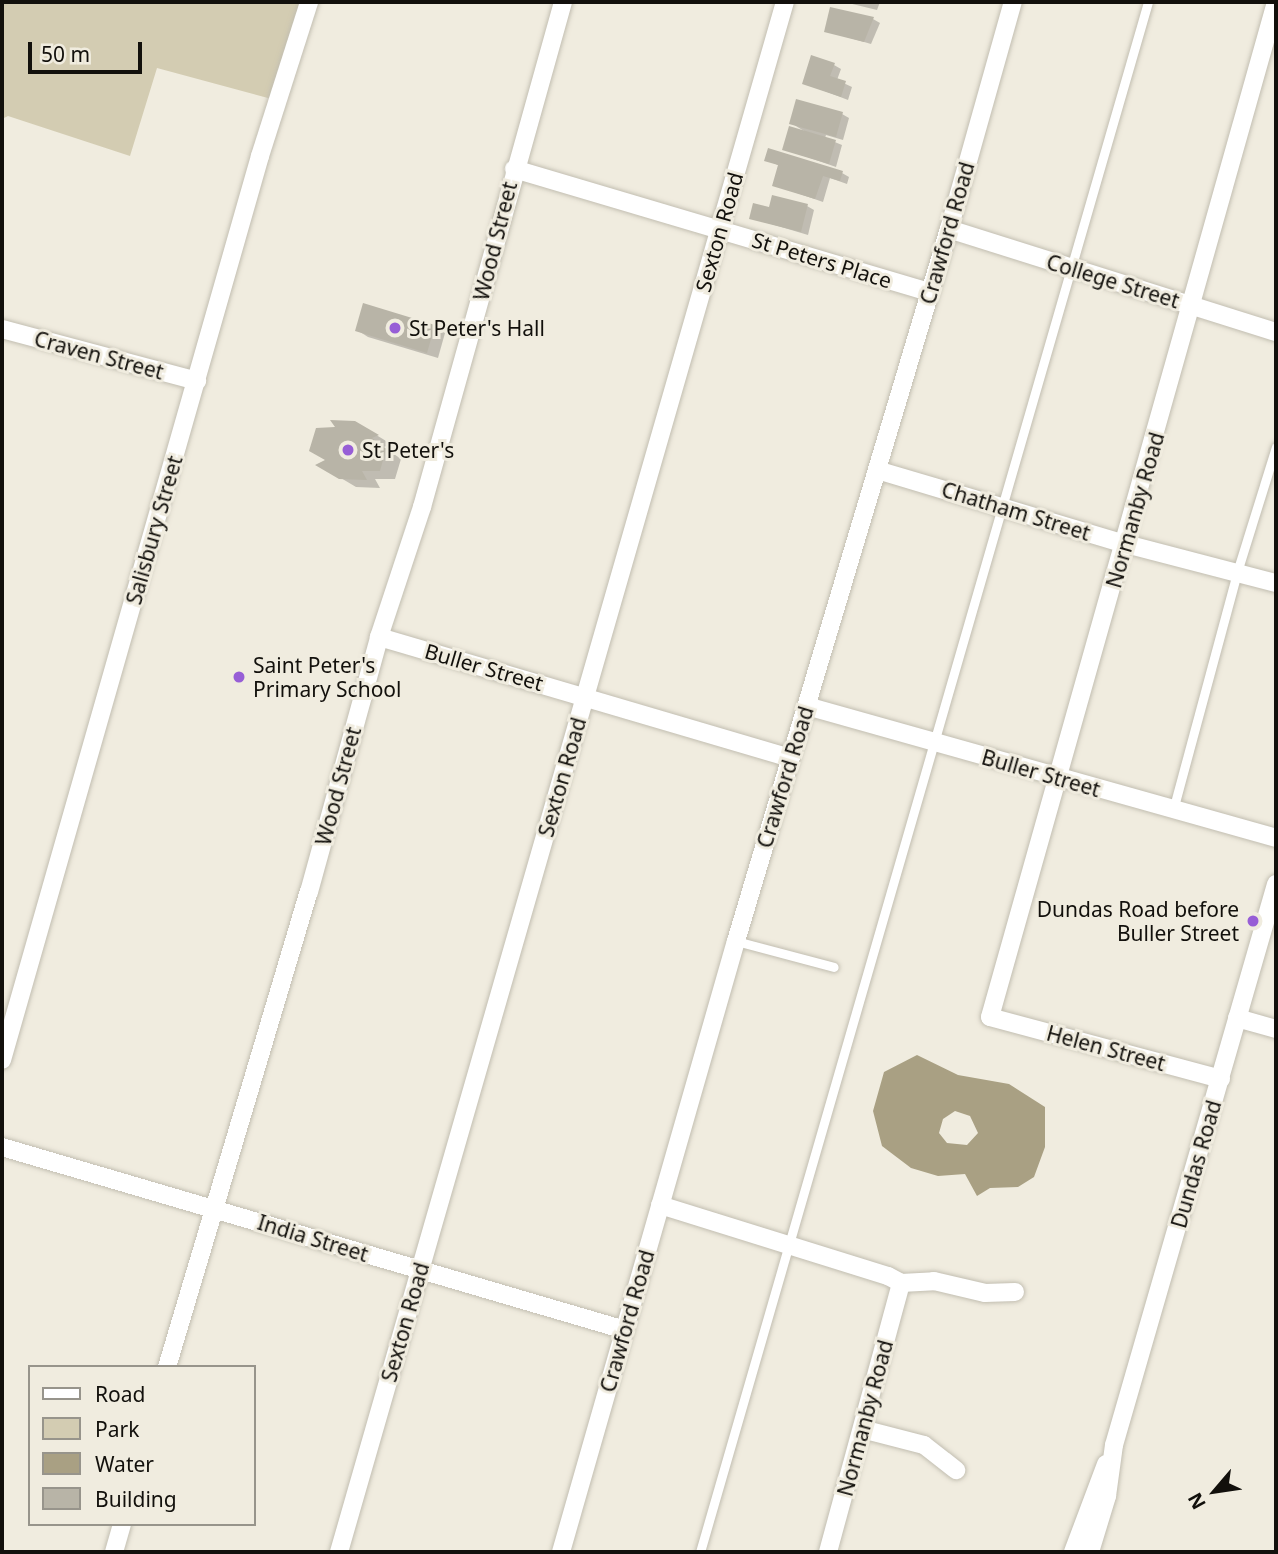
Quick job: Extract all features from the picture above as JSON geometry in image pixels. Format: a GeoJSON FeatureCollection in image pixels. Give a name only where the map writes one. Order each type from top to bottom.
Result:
{"type":"FeatureCollection","features":[{"type":"Feature","properties":{"kind":"street","name":"Salisbury Street"},"geometry":{"type":"LineString","coordinates":[[2,1060],[10,995],[197,381],[260,156],[309,2]]}},
{"type":"Feature","properties":{"kind":"street","name":"Wood Street"},"geometry":{"type":"LineString","coordinates":[[168,1365],[212,1207],[309,892],[379,637],[422,507],[485,286],[513,169],[563,2]]}},
{"type":"Feature","properties":{"kind":"street","name":"Sexton Road"},"geometry":{"type":"LineString","coordinates":[[339,1552],[785,2]]}},
{"type":"Feature","properties":{"kind":"street","name":"Crawford Road"},"geometry":{"type":"LineString","coordinates":[[561,1552],[736,940],[949,229],[1013,2]]}},
{"type":"Feature","properties":{"kind":"street","name":"Normanby Road"},"geometry":{"type":"LineString","coordinates":[[990,1017],[1056,777],[1126,544],[1276,2]]}},
{"type":"Feature","properties":{"kind":"street","name":"St Peters Place"},"geometry":{"type":"LineString","coordinates":[[513,169],[930,292]]}},
{"type":"Feature","properties":{"kind":"street","name":"College Street"},"geometry":{"type":"LineString","coordinates":[[949,229],[1276,332]]}},
{"type":"Feature","properties":{"kind":"street","name":"Craven Street"},"geometry":{"type":"LineString","coordinates":[[2,329],[197,381]]}},
{"type":"Feature","properties":{"kind":"street","name":"Chatham Street"},"geometry":{"type":"LineString","coordinates":[[877,470],[1126,544],[1276,583]]}},
{"type":"Feature","properties":{"kind":"street","name":"Buller Street"},"geometry":{"type":"LineString","coordinates":[[379,637],[791,758]]}},
{"type":"Feature","properties":{"kind":"street","name":"Buller Street"},"geometry":{"type":"LineString","coordinates":[[807,706],[1276,838]]}},
{"type":"Feature","properties":{"kind":"street","name":"Dundas Road"},"geometry":{"type":"LineString","coordinates":[[1073,1552],[1094,1490],[1114,1445],[1276,884]]}},
{"type":"Feature","properties":{"kind":"street","name":"Helen Street"},"geometry":{"type":"LineString","coordinates":[[990,1017],[1221,1079]]}},
{"type":"Feature","properties":{"kind":"street"},"geometry":{"type":"LineString","coordinates":[[1237,1018],[1276,1029]]}},
{"type":"Feature","properties":{"kind":"street","name":"India Street"},"geometry":{"type":"LineString","coordinates":[[2,1147],[625,1330]]}},
{"type":"Feature","properties":{"kind":"street"},"geometry":{"type":"LineString","coordinates":[[660,1205],[901,1283],[934,1281],[985,1293],[1015,1292]]}},
{"type":"Feature","properties":{"kind":"street","name":"Normanby Road"},"geometry":{"type":"LineString","coordinates":[[828,1552],[901,1283]]}},
{"type":"Feature","properties":{"kind":"street"},"geometry":{"type":"LineString","coordinates":[[862,1429],[924,1445],[956,1470]]}},
{"type":"Feature","properties":{"kind":"street","name":"Dundas Road"},"geometry":{"type":"LineString","coordinates":[[1090,1552],[1107,1496],[1114,1445]]}},
{"type":"Feature","properties":{"kind":"street"},"geometry":{"type":"LineString","coordinates":[[114,1552],[121,1526]]}},
{"type":"Feature","properties":{"kind":"lane"},"geometry":{"type":"LineString","coordinates":[[700,1552],[1148,2]]}},
{"type":"Feature","properties":{"kind":"lane"},"geometry":{"type":"LineString","coordinates":[[1173,810],[1237,572],[1276,447]]}},
{"type":"Feature","properties":{"kind":"lane"},"geometry":{"type":"LineString","coordinates":[[736,940],[834,967]]}},
{"type":"Feature","properties":{"kind":"green space"},"geometry":{"type":"Polygon","coordinates":[[[2,2],[309,2],[279,101],[157,68],[130,156],[8,116],[2,119],[2,2]]]}},
{"type":"Feature","properties":{"kind":"water"},"geometry":{"type":"Polygon","coordinates":[[[917,1055],[958,1075],[1009,1084],[1045,1107],[1045,1147],[1034,1177],[1018,1187],[990,1188],[977,1196],[965,1174],[938,1176],[911,1168],[882,1146],[873,1111],[884,1072],[917,1055]],[[955,1111],[943,1119],[939,1133],[947,1143],[967,1145],[978,1133],[970,1116],[955,1111]]]}},
{"type":"Feature","properties":{"kind":"building"},"geometry":{"type":"Polygon","coordinates":[[[830,7],[874,17],[864,42],[824,32],[830,7]]]}},
{"type":"Feature","properties":{"kind":"building"},"geometry":{"type":"Polygon","coordinates":[[[811,55],[835,63],[830,76],[846,81],[841,97],[802,84],[811,55]]]}},
{"type":"Feature","properties":{"kind":"building"},"geometry":{"type":"Polygon","coordinates":[[[796,99],[843,112],[836,137],[789,124],[796,99]]]}},
{"type":"Feature","properties":{"kind":"building"},"geometry":{"type":"Polygon","coordinates":[[[789,126],[836,140],[829,164],[782,150],[789,126]]]}},
{"type":"Feature","properties":{"kind":"building"},"geometry":{"type":"Polygon","coordinates":[[[768,148],[843,171],[840,181],[823,176],[815,199],[772,186],[778,165],[764,161],[768,148]]]}},
{"type":"Feature","properties":{"kind":"building"},"geometry":{"type":"Polygon","coordinates":[[[772,195],[808,204],[801,232],[749,219],[753,203],[769,207],[772,195]]]}},
{"type":"Feature","properties":{"kind":"building","name":"St Peter's Hall"},"geometry":{"type":"Polygon","coordinates":[[[363,303],[435,325],[427,353],[355,331],[363,303]]]}},
{"type":"Feature","properties":{"kind":"building","name":"St Peter's"},"geometry":{"type":"Polygon","coordinates":[[[330,420],[355,421],[379,435],[372,438],[386,449],[380,471],[362,471],[367,480],[339,479],[315,465],[325,460],[309,451],[316,428],[335,427],[330,420]]]}},
{"type":"Feature","properties":{"kind":"place","name":"St Peter's Hall"},"geometry":{"type":"Point","coordinates":[395,328]}},
{"type":"Feature","properties":{"kind":"place","name":"St Peter's"},"geometry":{"type":"Point","coordinates":[348,450]}},
{"type":"Feature","properties":{"kind":"place","name":"Saint Peter's Primary School"},"geometry":{"type":"Point","coordinates":[239,677]}},
{"type":"Feature","properties":{"kind":"place","name":"Dundas Road before Buller Street"},"geometry":{"type":"Point","coordinates":[1253,921]}}]}
